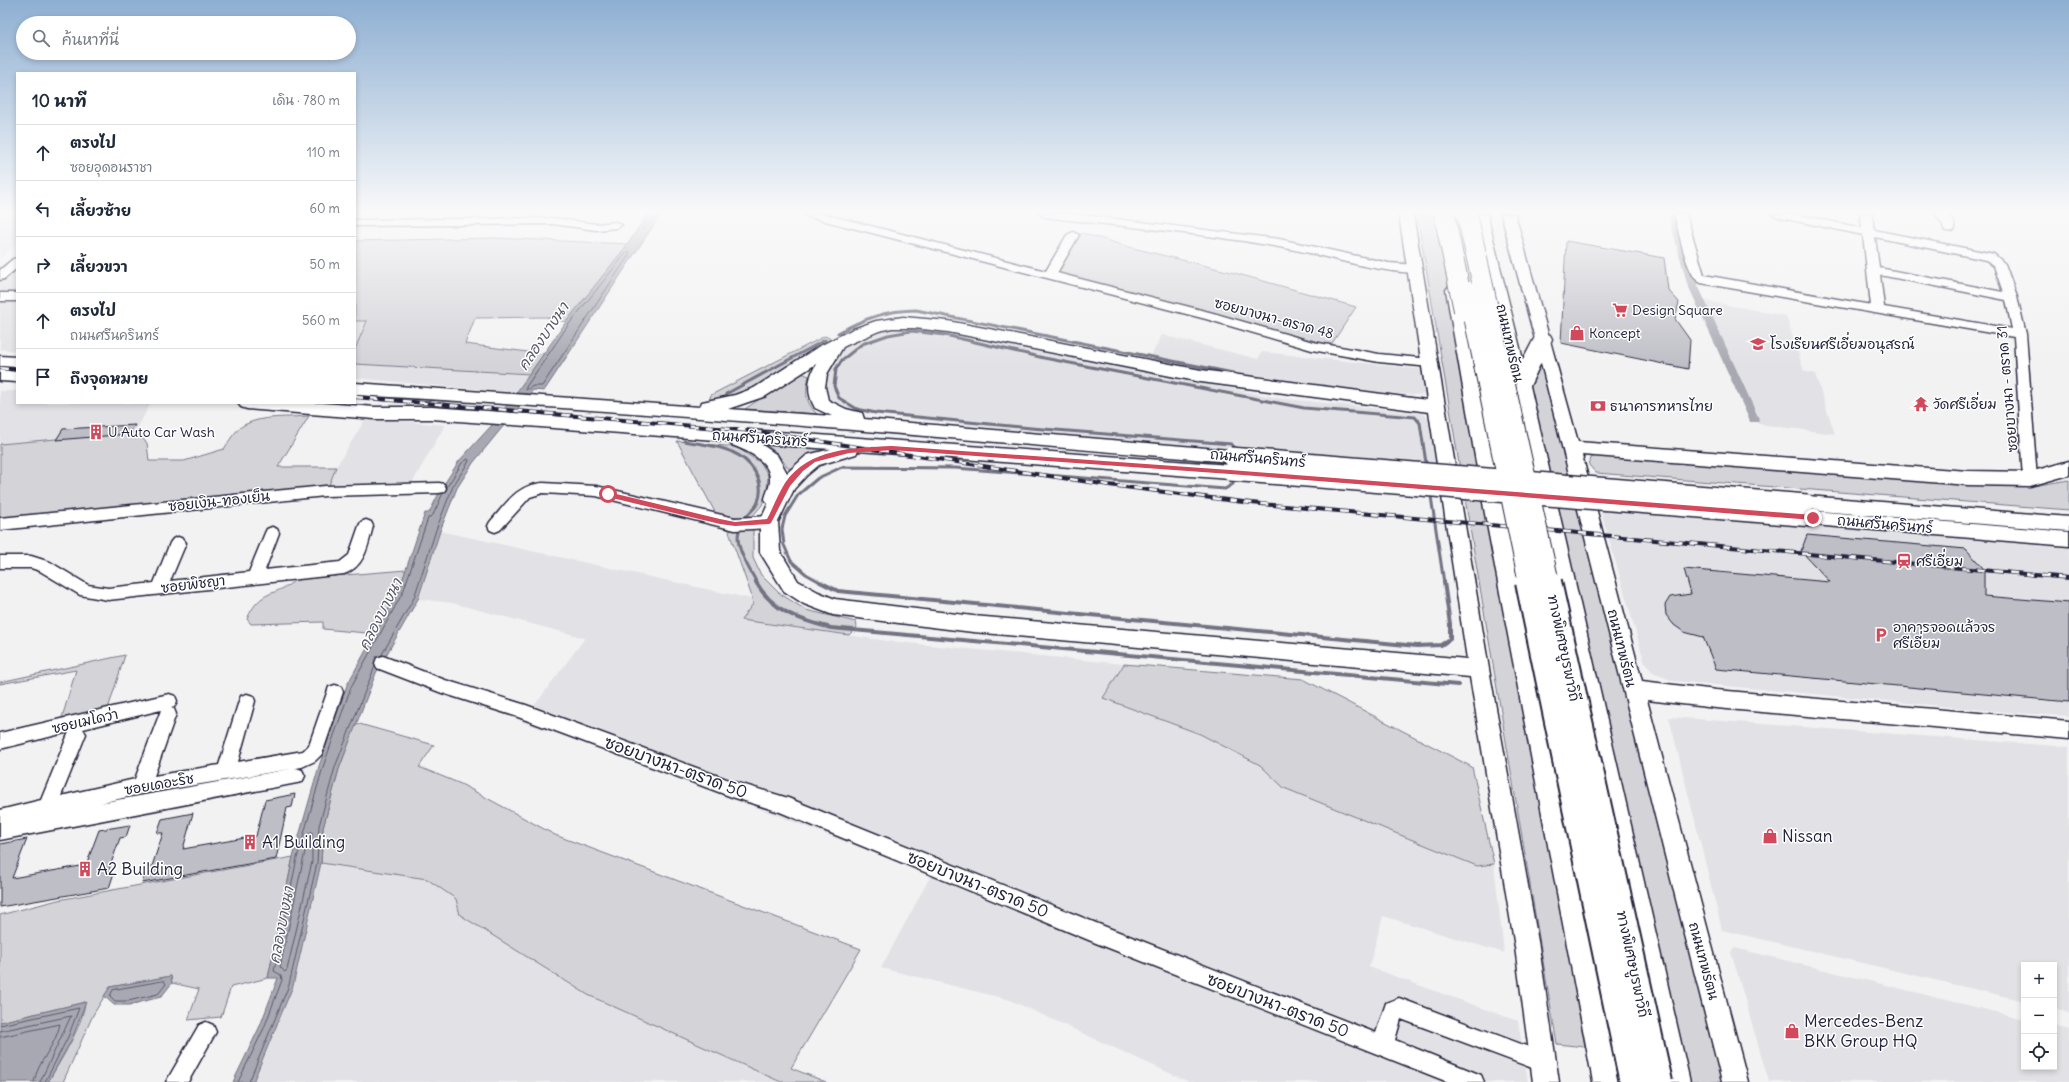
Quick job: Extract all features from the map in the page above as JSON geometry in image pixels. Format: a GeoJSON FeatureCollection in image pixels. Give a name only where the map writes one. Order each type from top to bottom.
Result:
{"type":"FeatureCollection","features":[{"type":"Feature","properties":{"kind":"highway"},"geometry":{"type":"LineString","coordinates":[[1450,264],[1496,514],[1608,1082]]}},
{"type":"Feature","properties":{"kind":"highway"},"geometry":{"type":"LineString","coordinates":[[1454,264],[1618,1082]]}},
{"type":"Feature","properties":{"kind":"highway","name":"ทางพิเศษบูรพาวิถี"},"geometry":{"type":"LineString","coordinates":[[1463,264],[1515,508],[1633,1082]]}},
{"type":"Feature","properties":{"kind":"highway","name":"ทางพิเศษบูรพาวิถี"},"geometry":{"type":"LineString","coordinates":[[1478,264],[1659,1082]]}},
{"type":"Feature","properties":{"kind":"highway","name":"ถนนเทพรัตน"},"geometry":{"type":"LineString","coordinates":[[1491,264],[1520,386],[1675,1082]]}},
{"type":"Feature","properties":{"kind":"highway"},"geometry":{"type":"LineString","coordinates":[[1520,386],[1543,339]]}},
{"type":"Feature","properties":{"kind":"main road"},"geometry":{"type":"LineString","coordinates":[[1415,264],[1479,669],[1527,947],[1545,1072]]}},
{"type":"Feature","properties":{"kind":"main road","name":"ถนนเทพรัตน"},"geometry":{"type":"LineString","coordinates":[[1522,264],[1543,339],[1735,1082]]}},
{"type":"Feature","properties":{"kind":"main road"},"geometry":{"type":"LineString","coordinates":[[670,411],[739,401],[759,392],[838,344],[860,333],[890,323],[919,322],[948,326],[982,334],[1201,376],[1437,407]]}},
{"type":"Feature","properties":{"kind":"main road"},"geometry":{"type":"LineString","coordinates":[[838,344],[818,375],[816,390],[821,404],[842,414],[910,428]]}},
{"type":"Feature","properties":{"kind":"main road"},"geometry":{"type":"LineString","coordinates":[[0,353],[16,354]]}},
{"type":"Feature","properties":{"kind":"main road"},"geometry":{"type":"LineString","coordinates":[[0,360],[16,362]]}},
{"type":"Feature","properties":{"kind":"main road"},"geometry":{"type":"LineString","coordinates":[[0,375],[16,376]]}},
{"type":"Feature","properties":{"kind":"main road","name":"ถนนศรีนครินทร์"},"geometry":{"type":"LineString","coordinates":[[356,380],[394,383],[448,394]]}},
{"type":"Feature","properties":{"kind":"main road"},"geometry":{"type":"LineString","coordinates":[[0,385],[16,386]]}},
{"type":"Feature","properties":{"kind":"main road","name":"ถนนศรีนครินทร์"},"geometry":{"type":"LineString","coordinates":[[356,389],[448,394],[910,428],[1230,464]]}},
{"type":"Feature","properties":{"kind":"main road","name":"ถนนศรีนครินทร์"},"geometry":{"type":"LineString","coordinates":[[259,404],[375,413],[432,413],[892,448],[1230,464],[1810,510],[2069,524]]}},
{"type":"Feature","properties":{"kind":"main road","name":"ถนนศรีนครินทร์"},"geometry":{"type":"LineString","coordinates":[[356,404],[386,406],[432,413]]}},
{"type":"Feature","properties":{"kind":"main road"},"geometry":{"type":"LineString","coordinates":[[720,436],[751,445],[769,457],[777,466],[780,480],[770,518],[770,552],[791,586],[811,598],[833,607],[973,624],[1479,669]]}},
{"type":"Feature","properties":{"kind":"main road"},"geometry":{"type":"LineString","coordinates":[[770,518],[787,484],[813,460],[849,450],[892,448]]}},
{"type":"Feature","properties":{"kind":"main road"},"geometry":{"type":"LineString","coordinates":[[1571,448],[1968,478],[2030,479],[2069,468]]}},
{"type":"Feature","properties":{"kind":"main road","name":"ถนนศรีนครินทร์"},"geometry":{"type":"LineString","coordinates":[[1810,510],[2069,539]]}},
{"type":"Feature","properties":{"kind":"main road"},"geometry":{"type":"LineString","coordinates":[[1633,689],[1732,700],[2069,730]]}},
{"type":"Feature","properties":{"kind":"street"},"geometry":{"type":"LineString","coordinates":[[0,276],[14,264]]}},
{"type":"Feature","properties":{"kind":"street","name":"ซอยบางนา-ตราด 48"},"geometry":{"type":"LineString","coordinates":[[1005,264],[1209,316],[1312,346],[1379,358],[1430,363]]}},
{"type":"Feature","properties":{"kind":"street"},"geometry":{"type":"LineString","coordinates":[[1049,276],[1056,264]]}},
{"type":"Feature","properties":{"kind":"street"},"geometry":{"type":"LineString","coordinates":[[1378,264],[1416,269]]}},
{"type":"Feature","properties":{"kind":"street"},"geometry":{"type":"LineString","coordinates":[[1696,264],[1700,278],[1706,280],[2020,334]]}},
{"type":"Feature","properties":{"kind":"street"},"geometry":{"type":"LineString","coordinates":[[1872,264],[1878,309]]}},
{"type":"Feature","properties":{"kind":"street","name":"ซอยบางนา - ตราด 31"},"geometry":{"type":"LineString","coordinates":[[1999,264],[2020,334],[2030,479]]}},
{"type":"Feature","properties":{"kind":"street"},"geometry":{"type":"LineString","coordinates":[[1872,270],[2010,297]]}},
{"type":"Feature","properties":{"kind":"street"},"geometry":{"type":"LineString","coordinates":[[0,297],[16,297]]}},
{"type":"Feature","properties":{"kind":"street","name":"ซอยเงิน-ทองเย็น"},"geometry":{"type":"LineString","coordinates":[[0,524],[325,491],[439,488]]}},
{"type":"Feature","properties":{"kind":"street"},"geometry":{"type":"LineString","coordinates":[[495,526],[525,493],[532,489],[543,488],[596,491],[735,524],[770,518]]}},
{"type":"Feature","properties":{"kind":"street","name":"ซอยพิชญา"},"geometry":{"type":"LineString","coordinates":[[0,562],[31,562],[45,566],[84,591],[92,593],[121,593],[344,568],[356,558],[366,526]]}},
{"type":"Feature","properties":{"kind":"street"},"geometry":{"type":"LineString","coordinates":[[255,577],[272,533]]}},
{"type":"Feature","properties":{"kind":"street"},"geometry":{"type":"LineString","coordinates":[[159,588],[178,543]]}},
{"type":"Feature","properties":{"kind":"street","name":"ซอยบางนา-ตราด 50"},"geometry":{"type":"LineString","coordinates":[[383,663],[442,686],[520,710],[732,789],[782,804],[1096,933],[1474,1082]]}},
{"type":"Feature","properties":{"kind":"street","name":"ซอยเดอะริช"},"geometry":{"type":"LineString","coordinates":[[0,818],[141,786],[302,759],[309,756],[316,749],[335,692]]}},
{"type":"Feature","properties":{"kind":"street"},"geometry":{"type":"LineString","coordinates":[[226,772],[248,701]]}},
{"type":"Feature","properties":{"kind":"street","name":"ซอยเมโดว่า"},"geometry":{"type":"LineString","coordinates":[[0,741],[169,707],[141,786]]}},
{"type":"Feature","properties":{"kind":"street"},"geometry":{"type":"LineString","coordinates":[[48,806],[77,734]]}},
{"type":"Feature","properties":{"kind":"street"},"geometry":{"type":"LineString","coordinates":[[0,832],[108,810],[296,776]]}},
{"type":"Feature","properties":{"kind":"street"},"geometry":{"type":"LineString","coordinates":[[1383,1046],[1393,1010],[1399,1008],[1545,1072]]}},
{"type":"Feature","properties":{"kind":"street"},"geometry":{"type":"LineString","coordinates":[[176,1082],[206,1032]]}},
{"type":"Feature","properties":{"kind":"shaded area"},"geometry":{"type":"Polygon","coordinates":[[[356,264],[612,264],[566,322],[546,317],[475,318],[465,344],[544,354],[530,374],[356,364],[356,347],[367,321],[356,321],[356,264]]]}},
{"type":"Feature","properties":{"kind":"shaded area"},"geometry":{"type":"Polygon","coordinates":[[[1061,264],[1200,264],[1356,307],[1331,345],[1059,274],[1059,267],[1061,264]]]}},
{"type":"Feature","properties":{"kind":"shaded area"},"geometry":{"type":"Polygon","coordinates":[[[1426,264],[1444,264],[1521,680],[1585,1047],[1557,1044],[1426,264]]]}},
{"type":"Feature","properties":{"kind":"shaded area"},"geometry":{"type":"Polygon","coordinates":[[[16,268],[16,351],[0,349],[0,282],[16,268]]]}},
{"type":"Feature","properties":{"kind":"shaded area","name":"โรงเรียนศรีเอี่ยมอนุสรณ์"},"geometry":{"type":"Polygon","coordinates":[[[1701,300],[1786,316],[1804,371],[1815,374],[1835,434],[1758,424],[1701,300]]]}},
{"type":"Feature","properties":{"kind":"shaded area"},"geometry":{"type":"Polygon","coordinates":[[[367,320],[356,347],[356,321],[367,320]]]}},
{"type":"Feature","properties":{"kind":"shaded area"},"geometry":{"type":"Polygon","coordinates":[[[904,327],[943,331],[1278,398],[1419,413],[1425,415],[1430,420],[1442,480],[1238,449],[1024,431],[868,414],[841,407],[830,399],[825,387],[825,375],[834,360],[846,346],[882,331],[904,327]]]}},
{"type":"Feature","properties":{"kind":"shaded area"},"geometry":{"type":"Polygon","coordinates":[[[1162,335],[1258,359],[1262,352],[1428,370],[1428,390],[1425,394],[1415,395],[1351,391],[1178,368],[1149,360],[1162,335]]]}},
{"type":"Feature","properties":{"kind":"shaded area"},"geometry":{"type":"Polygon","coordinates":[[[825,336],[835,341],[743,395],[709,400],[711,395],[825,336]]]}},
{"type":"Feature","properties":{"kind":"shaded area"},"geometry":{"type":"Polygon","coordinates":[[[356,364],[530,374],[516,393],[356,378],[356,364]]]}},
{"type":"Feature","properties":{"kind":"shaded area"},"geometry":{"type":"Polygon","coordinates":[[[1537,364],[1542,365],[1724,1082],[1685,1082],[1526,394],[1537,364]]]}},
{"type":"Feature","properties":{"kind":"shaded area"},"geometry":{"type":"Polygon","coordinates":[[[799,372],[809,376],[807,387],[808,401],[817,414],[745,409],[799,372]]]}},
{"type":"Feature","properties":{"kind":"shaded area"},"geometry":{"type":"Polygon","coordinates":[[[0,391],[16,391],[16,404],[150,404],[135,432],[0,444],[0,391]]]}},
{"type":"Feature","properties":{"kind":"shaded area"},"geometry":{"type":"Polygon","coordinates":[[[309,416],[278,467],[336,467],[328,488],[0,521],[0,444],[135,432],[147,443],[149,461],[184,461],[224,449],[232,436],[238,430],[251,422],[267,418],[309,416]]]}},
{"type":"Feature","properties":{"kind":"shaded area"},"geometry":{"type":"Polygon","coordinates":[[[366,418],[445,425],[411,485],[328,488],[336,467],[366,418]]]}},
{"type":"Feature","properties":{"kind":"shaded area"},"geometry":{"type":"Polygon","coordinates":[[[677,441],[736,447],[761,463],[768,475],[767,490],[762,505],[750,519],[716,514],[677,441]]]}},
{"type":"Feature","properties":{"kind":"shaded area"},"geometry":{"type":"Polygon","coordinates":[[[770,443],[823,448],[822,452],[789,469],[776,452],[766,445],[770,443]]]}},
{"type":"Feature","properties":{"kind":"shaded area"},"geometry":{"type":"Polygon","coordinates":[[[1600,454],[1940,482],[2039,485],[2069,480],[2069,510],[1596,473],[1589,465],[1591,458],[1600,454]]]}},
{"type":"Feature","properties":{"kind":"shaded area"},"geometry":{"type":"Polygon","coordinates":[[[1600,508],[2069,546],[2069,716],[2015,713],[1674,681],[1655,674],[1645,664],[1600,508]]]}},
{"type":"Feature","properties":{"kind":"shaded area"},"geometry":{"type":"Polygon","coordinates":[[[753,527],[753,558],[761,575],[779,593],[806,610],[856,622],[857,627],[849,635],[741,620],[753,604],[751,594],[729,532],[730,530],[753,527]]]}},
{"type":"Feature","properties":{"kind":"shaded area"},"geometry":{"type":"Polygon","coordinates":[[[440,531],[752,599],[753,604],[741,620],[888,641],[1124,664],[1103,698],[1200,734],[1260,765],[1284,788],[1477,866],[1494,864],[1504,953],[1383,916],[1369,967],[1518,1021],[1528,1082],[1189,1082],[1010,1000],[881,968],[931,875],[633,760],[522,722],[585,638],[452,603],[418,599],[440,531]]]}},
{"type":"Feature","properties":{"kind":"shaded area"},"geometry":{"type":"Polygon","coordinates":[[[406,570],[399,590],[377,634],[323,629],[323,622],[251,624],[247,619],[252,609],[263,597],[282,589],[296,579],[406,570]]]}},
{"type":"Feature","properties":{"kind":"shaded area"},"geometry":{"type":"Polygon","coordinates":[[[125,655],[108,709],[61,721],[76,670],[0,684],[0,682],[125,655]]]}},
{"type":"Feature","properties":{"kind":"shaded area"},"geometry":{"type":"Polygon","coordinates":[[[1124,664],[1303,679],[1472,767],[1494,864],[1477,866],[1284,788],[1260,765],[1200,734],[1103,698],[1124,664]]]}},
{"type":"Feature","properties":{"kind":"shaded area"},"geometry":{"type":"Polygon","coordinates":[[[1669,717],[2069,747],[2069,1012],[2057,1009],[2057,962],[2021,962],[2021,1000],[1722,930],[1669,717]]]}},
{"type":"Feature","properties":{"kind":"shaded area"},"geometry":{"type":"Polygon","coordinates":[[[356,723],[434,745],[419,767],[461,784],[555,835],[861,949],[791,1068],[826,1082],[781,1082],[588,995],[460,915],[456,899],[427,879],[321,863],[323,828],[339,769],[356,723]]]}},
{"type":"Feature","properties":{"kind":"shaded area"},"geometry":{"type":"Polygon","coordinates":[[[293,857],[268,978],[231,987],[221,1017],[188,1020],[199,989],[172,983],[171,976],[110,987],[93,1015],[63,1082],[48,1082],[76,1032],[85,1002],[0,1022],[0,915],[58,900],[293,857]]]}},
{"type":"Feature","properties":{"kind":"shaded area"},"geometry":{"type":"Polygon","coordinates":[[[321,863],[427,879],[456,899],[460,915],[588,995],[781,1082],[253,1082],[293,986],[321,863]]]}},
{"type":"Feature","properties":{"kind":"shaded area"},"geometry":{"type":"Polygon","coordinates":[[[1735,948],[2021,1018],[2021,1070],[2057,1070],[2057,1027],[2069,1030],[2069,1082],[1769,1082],[1731,952],[1735,948]]]}},
{"type":"Feature","properties":{"kind":"water","name":"คลองบางนา"},"geometry":{"type":"Polygon","coordinates":[[[612,264],[628,264],[544,391],[533,390],[473,463],[457,488],[440,531],[418,599],[376,673],[339,769],[323,828],[321,863],[293,986],[253,1082],[233,1082],[260,1026],[278,978],[268,978],[293,857],[319,766],[347,685],[399,590],[425,513],[429,513],[441,489],[459,461],[492,425],[566,322],[612,264]]]}},
{"type":"Feature","properties":{"kind":"water"},"geometry":{"type":"Polygon","coordinates":[[[171,976],[172,983],[161,997],[129,1005],[114,1005],[104,996],[110,987],[171,976]]]}},
{"type":"Feature","properties":{"kind":"water"},"geometry":{"type":"Polygon","coordinates":[[[86,1002],[72,1039],[48,1082],[0,1082],[0,1022],[86,1002]]]}},
{"type":"Feature","properties":{"kind":"building","name":"Design Square"},"geometry":{"type":"Polygon","coordinates":[[[1565,264],[1665,264],[1668,290],[1679,302],[1675,319],[1690,340],[1688,369],[1561,343],[1565,264]]]}},
{"type":"Feature","properties":{"kind":"building","name":"U Auto Car Wash"},"geometry":{"type":"Polygon","coordinates":[[[135,425],[129,434],[56,440],[63,429],[135,425]]]}},
{"type":"Feature","properties":{"kind":"building","name":"อาคารจอดแล้วจร ศรีเอี่ยม"},"geometry":{"type":"Polygon","coordinates":[[[1807,535],[1966,549],[1984,569],[1984,596],[2069,603],[2069,702],[1716,669],[1703,637],[1684,632],[1674,625],[1666,615],[1665,605],[1670,597],[1691,594],[1684,569],[1830,582],[1801,551],[1807,535]]]}},
{"type":"Feature","properties":{"kind":"building","name":"A1 Building"},"geometry":{"type":"Polygon","coordinates":[[[295,794],[292,807],[287,808],[276,859],[142,883],[147,867],[152,866],[163,833],[157,833],[162,819],[193,813],[183,849],[256,836],[265,800],[295,794]]]}},
{"type":"Feature","properties":{"kind":"building","name":"A2 Building"},"geometry":{"type":"Polygon","coordinates":[[[130,825],[126,837],[120,838],[107,875],[114,873],[109,888],[0,907],[0,844],[27,839],[12,878],[86,865],[99,830],[130,825]]]}},
{"type":"Feature","properties":{"kind":"waterway"},"geometry":{"type":"LineString","coordinates":[[1687,264],[1692,283],[1754,419]]}},
{"type":"Feature","properties":{"kind":"waterway"},"geometry":{"type":"LineString","coordinates":[[838,333],[876,316],[905,310],[916,310],[1233,373]]}},
{"type":"Feature","properties":{"kind":"waterway"},"geometry":{"type":"LineString","coordinates":[[822,583],[806,574],[791,561],[784,545],[782,529],[785,516],[798,495],[818,478],[842,467],[955,468],[1225,489],[1233,484],[1235,450],[1231,444],[1031,428],[876,413],[857,409],[839,398],[834,386],[836,369],[842,360],[862,344],[888,335],[911,331],[945,335],[1044,358],[1304,408],[1415,417],[1420,423],[1444,583]]}},
{"type":"Feature","properties":{"kind":"waterway"},"geometry":{"type":"LineString","coordinates":[[726,394],[825,340]]}},
{"type":"Feature","properties":{"kind":"waterway"},"geometry":{"type":"LineString","coordinates":[[684,441],[714,446],[732,452],[745,460],[751,466],[758,479],[760,494],[756,506],[746,516]]}},
{"type":"Feature","properties":{"kind":"waterway"},"geometry":{"type":"LineString","coordinates":[[739,531],[738,537],[741,551],[757,583]]}},
{"type":"Feature","properties":{"kind":"waterway"},"geometry":{"type":"LineString","coordinates":[[756,582],[763,592],[779,608],[798,618],[831,628],[1458,685]]}},
{"type":"Feature","properties":{"kind":"waterway"},"geometry":{"type":"LineString","coordinates":[[822,583],[838,591],[1417,646],[1441,645],[1450,639],[1450,624],[1444,582]]}},
{"type":"Feature","properties":{"kind":"railway"},"geometry":{"type":"LineString","coordinates":[[0,368],[16,370]]}},
{"type":"Feature","properties":{"kind":"railway"},"geometry":{"type":"LineString","coordinates":[[356,397],[752,431],[1109,485],[1251,503],[2069,578]]}},
{"type":"Feature","properties":{"kind":"place","name":"Design Square"},"geometry":{"type":"Point","coordinates":[1620,310]}},
{"type":"Feature","properties":{"kind":"place","name":"Koncept"},"geometry":{"type":"Point","coordinates":[1577,333]}},
{"type":"Feature","properties":{"kind":"place","name":"โรงเรียนศรีเอี่ยมอนุสรณ์"},"geometry":{"type":"Point","coordinates":[1758,344]}},
{"type":"Feature","properties":{"kind":"place","name":"วัดศรีเอี่ยม"},"geometry":{"type":"Point","coordinates":[1921,404]}},
{"type":"Feature","properties":{"kind":"place","name":"ธนาคารทหารไทย"},"geometry":{"type":"Point","coordinates":[1598,406]}},
{"type":"Feature","properties":{"kind":"place","name":"U Auto Car Wash"},"geometry":{"type":"Point","coordinates":[96,432]}},
{"type":"Feature","properties":{"kind":"place","name":"ศรีเอี่ยม"},"geometry":{"type":"Point","coordinates":[1904,561]}},
{"type":"Feature","properties":{"kind":"place","name":"อาคารจอดแล้วจร ศรีเอี่ยม"},"geometry":{"type":"Point","coordinates":[1881,635]}},
{"type":"Feature","properties":{"kind":"place","name":"Nissan"},"geometry":{"type":"Point","coordinates":[1770,836]}},
{"type":"Feature","properties":{"kind":"place","name":"A1 Building"},"geometry":{"type":"Point","coordinates":[250,842]}},
{"type":"Feature","properties":{"kind":"place","name":"A2 Building"},"geometry":{"type":"Point","coordinates":[85,869]}},
{"type":"Feature","properties":{"kind":"place","name":"Mercedes-Benz BKK Group HQ"},"geometry":{"type":"Point","coordinates":[1792,1031]}},
{"type":"Feature","properties":{"kind":"route"},"geometry":{"type":"LineString","coordinates":[[608,494],[720,522],[735,524],[769,522],[787,484],[813,460],[849,450],[892,448],[1230,472],[1813,518]]}}]}
